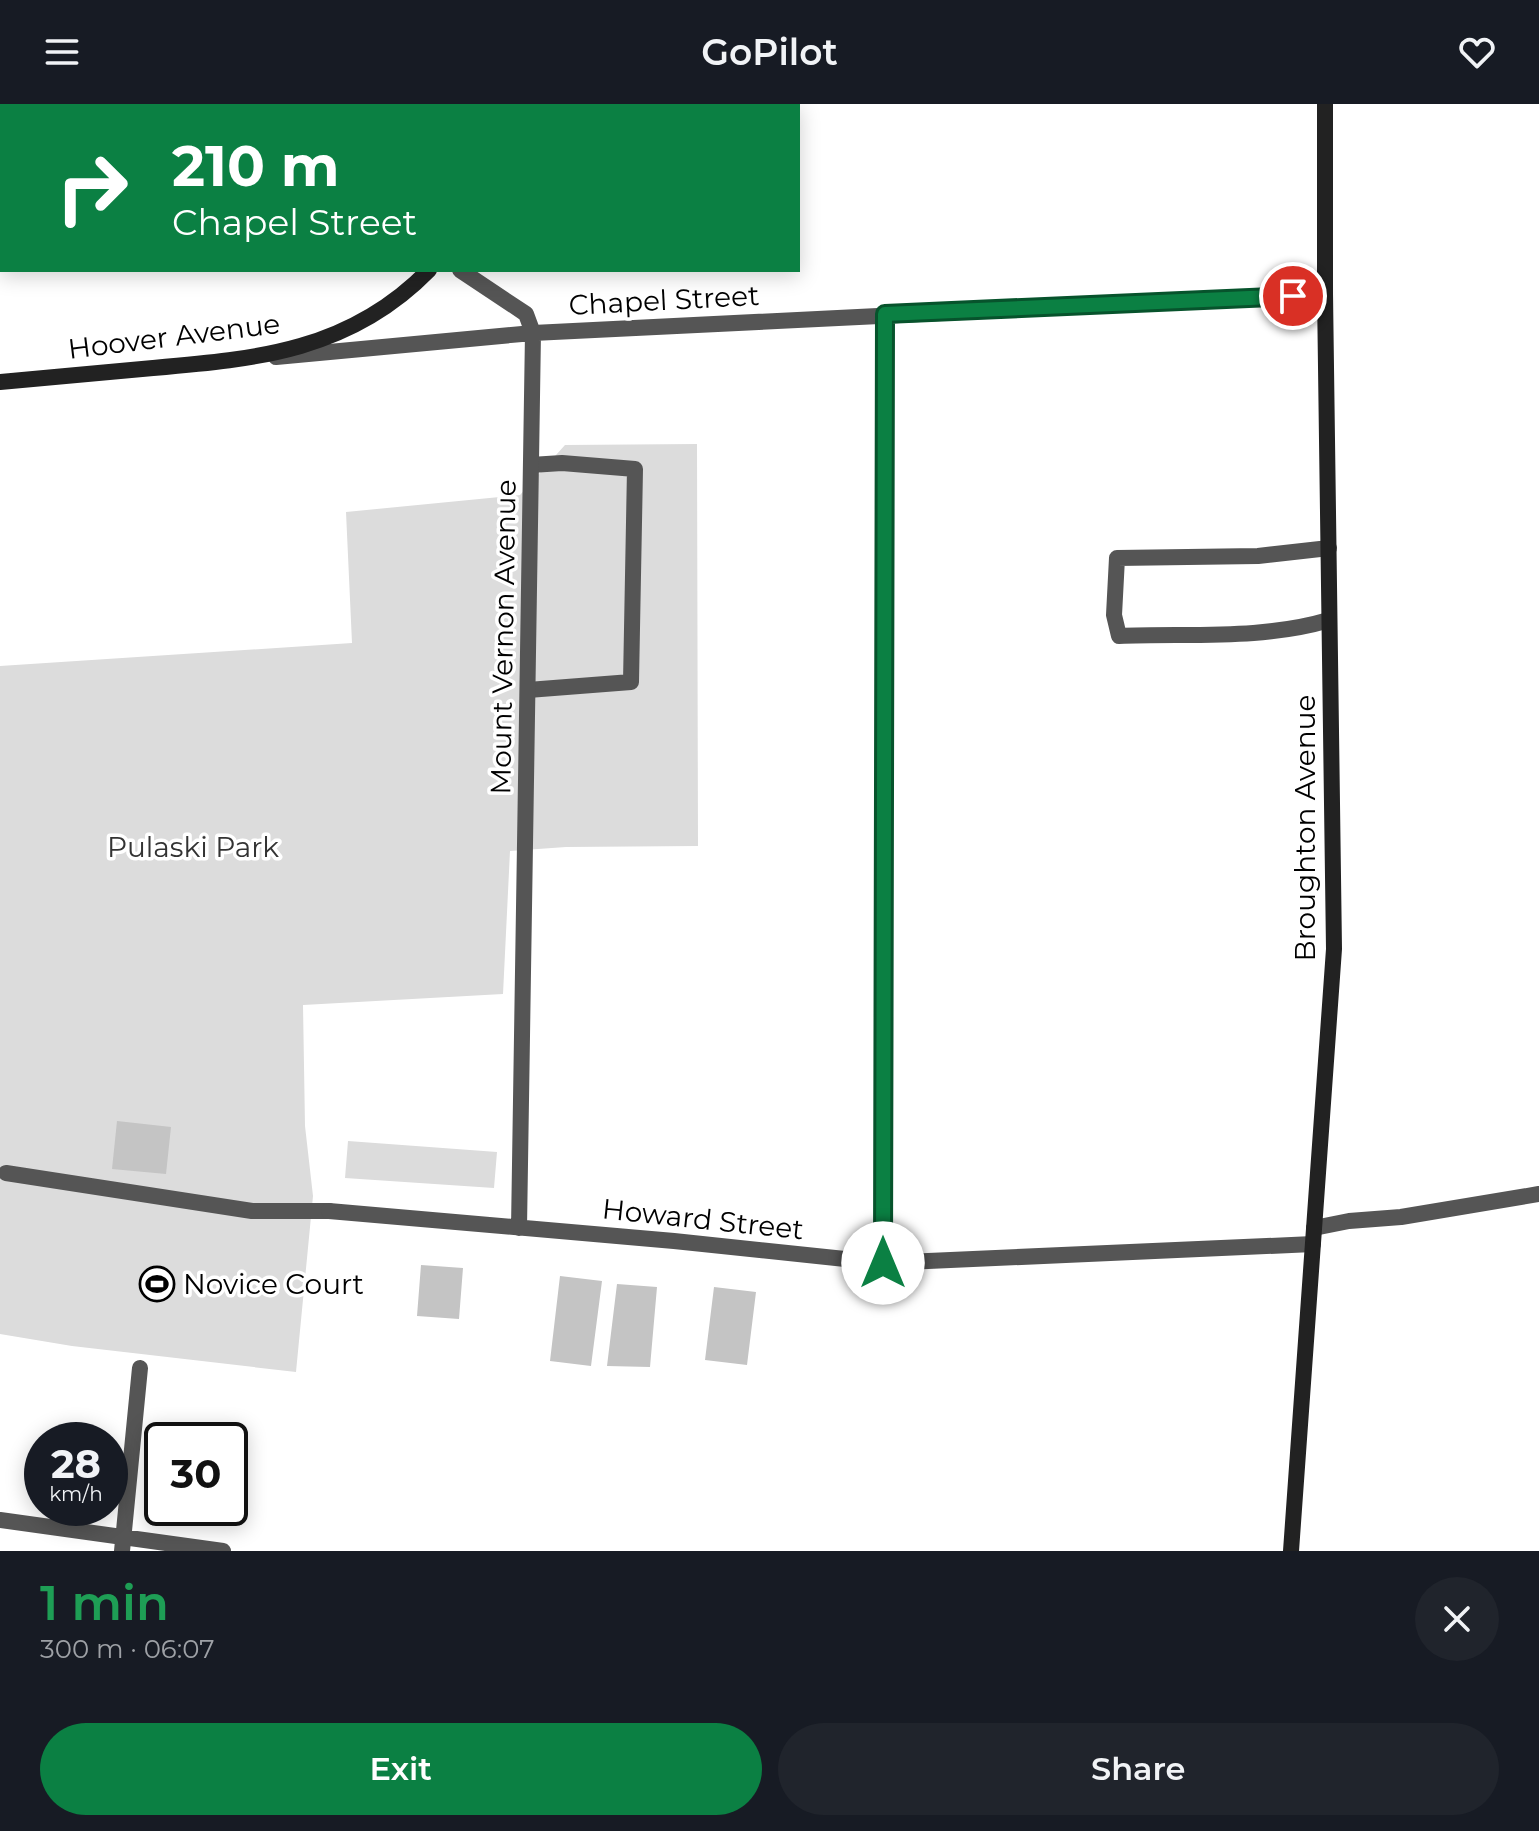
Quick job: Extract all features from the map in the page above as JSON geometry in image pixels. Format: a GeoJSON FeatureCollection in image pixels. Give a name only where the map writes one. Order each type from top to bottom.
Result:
{"type":"FeatureCollection","features":[{"type":"Feature","properties":{"kind":"street","name":"Broughton Avenue"},"geometry":{"type":"LineString","coordinates":[[1291,1551],[1334,949],[1325,104]]}},
{"type":"Feature","properties":{"kind":"street","name":"Hoover Avenue"},"geometry":{"type":"LineString","coordinates":[[0,382],[247,360],[324,339],[388,303],[427,272]]}},
{"type":"Feature","properties":{"kind":"street"},"geometry":{"type":"LineString","coordinates":[[247,360],[533,333],[526,314],[463,272]]}},
{"type":"Feature","properties":{"kind":"street","name":"Chapel Street"},"geometry":{"type":"LineString","coordinates":[[533,333],[1325,294]]}},
{"type":"Feature","properties":{"kind":"street"},"geometry":{"type":"LineString","coordinates":[[883,1263],[885,314]]}},
{"type":"Feature","properties":{"kind":"street","name":"Mount Vernon Avenue"},"geometry":{"type":"LineString","coordinates":[[519,1228],[533,333]]}},
{"type":"Feature","properties":{"kind":"street"},"geometry":{"type":"LineString","coordinates":[[528,690],[631,682],[635,469],[562,463],[531,465]]}},
{"type":"Feature","properties":{"kind":"street"},"geometry":{"type":"LineString","coordinates":[[1329,548],[1258,556],[1117,558],[1114,615],[1119,636],[1263,632],[1329,620]]}},
{"type":"Feature","properties":{"kind":"street","name":"Howard Street"},"geometry":{"type":"LineString","coordinates":[[6,1173],[252,1211],[329,1211],[883,1263],[1313,1236],[1349,1221],[1401,1217],[1539,1194]]}},
{"type":"Feature","properties":{"kind":"street"},"geometry":{"type":"LineString","coordinates":[[122,1545],[140,1368]]}},
{"type":"Feature","properties":{"kind":"street"},"geometry":{"type":"LineString","coordinates":[[0,1520],[122,1545],[223,1551]]}},
{"type":"Feature","properties":{"kind":"green space","name":"Pulaski Park"},"geometry":{"type":"Polygon","coordinates":[[[697,444],[698,846],[566,847],[510,851],[503,994],[303,1005],[305,1126],[313,1196],[296,1372],[72,1346],[0,1334],[0,666],[352,643],[346,512],[520,495],[565,445],[697,444]]]}},
{"type":"Feature","properties":{"kind":"green space"},"geometry":{"type":"Polygon","coordinates":[[[348,1141],[497,1152],[494,1188],[345,1178],[348,1141]]]}},
{"type":"Feature","properties":{"kind":"building"},"geometry":{"type":"Polygon","coordinates":[[[117,1121],[171,1127],[166,1174],[112,1169],[117,1121]]]}},
{"type":"Feature","properties":{"kind":"building"},"geometry":{"type":"Polygon","coordinates":[[[421,1265],[463,1268],[459,1319],[417,1316],[421,1265]]]}},
{"type":"Feature","properties":{"kind":"building"},"geometry":{"type":"Polygon","coordinates":[[[560,1276],[602,1281],[591,1366],[550,1361],[560,1276]]]}},
{"type":"Feature","properties":{"kind":"building"},"geometry":{"type":"Polygon","coordinates":[[[617,1284],[657,1287],[650,1367],[607,1366],[617,1284]]]}},
{"type":"Feature","properties":{"kind":"building"},"geometry":{"type":"Polygon","coordinates":[[[714,1287],[756,1292],[747,1365],[705,1360],[714,1287]]]}},
{"type":"Feature","properties":{"kind":"place","name":"Novice Court"},"geometry":{"type":"Point","coordinates":[157,1284]}},
{"type":"Feature","properties":{"kind":"route"},"geometry":{"type":"LineString","coordinates":[[883,1263],[885,314],[1293,296]]}}]}
